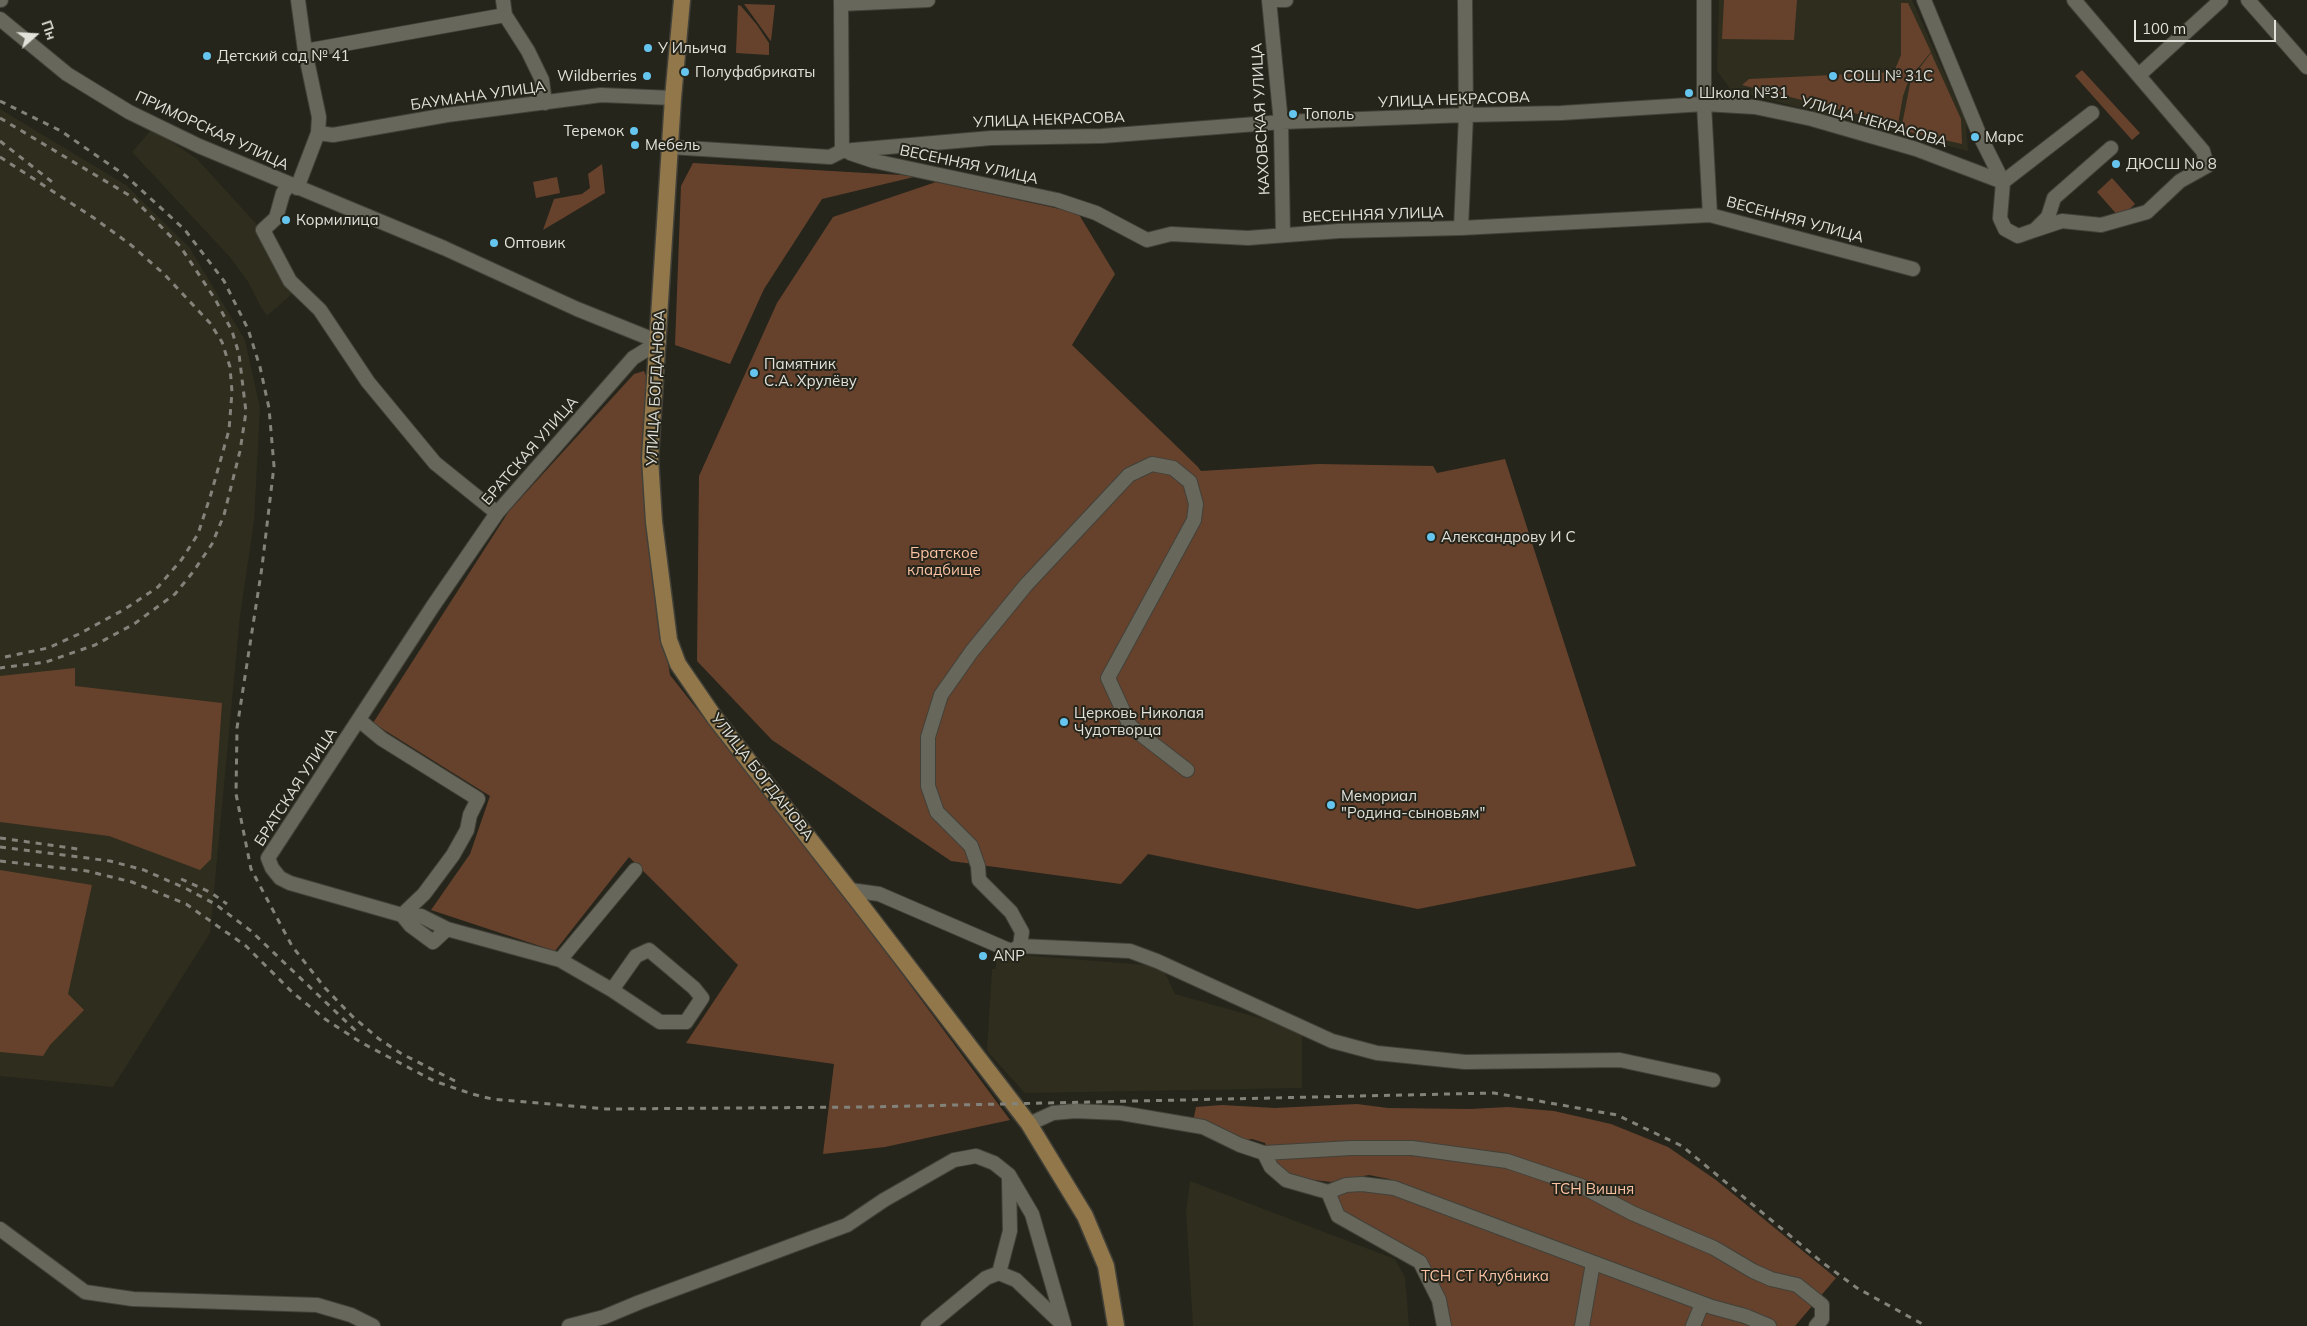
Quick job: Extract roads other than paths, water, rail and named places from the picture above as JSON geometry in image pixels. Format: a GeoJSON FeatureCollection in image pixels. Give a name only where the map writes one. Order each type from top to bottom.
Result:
{"type":"FeatureCollection","features":[{"type":"Feature","properties":{"kind":"main road","name":"УЛИЦА БОГДАНОВА"},"geometry":{"type":"LineString","coordinates":[[682,0],[673,98],[650,458],[654,522],[669,640],[678,664],[715,718],[850,890],[1029,1124],[1085,1216],[1106,1266],[1116,1326]]}},
{"type":"Feature","properties":{"kind":"street"},"geometry":{"type":"LineString","coordinates":[[293,186],[318,133],[319,117],[305,51],[298,0]]}},
{"type":"Feature","properties":{"kind":"street"},"geometry":{"type":"LineString","coordinates":[[503,0],[505,15],[528,52],[542,80],[545,103]]}},
{"type":"Feature","properties":{"kind":"street"},"geometry":{"type":"LineString","coordinates":[[842,151],[841,2],[928,0]]}},
{"type":"Feature","properties":{"kind":"street","name":"КАХОВСКАЯ УЛИЦА"},"geometry":{"type":"LineString","coordinates":[[1269,0],[1281,123],[1283,236]]}},
{"type":"Feature","properties":{"kind":"street"},"geometry":{"type":"LineString","coordinates":[[1276,0],[1286,0]]}},
{"type":"Feature","properties":{"kind":"street"},"geometry":{"type":"LineString","coordinates":[[1461,228],[1466,115],[1465,0]]}},
{"type":"Feature","properties":{"kind":"street"},"geometry":{"type":"LineString","coordinates":[[1704,0],[1704,104],[1710,215]]}},
{"type":"Feature","properties":{"kind":"street"},"geometry":{"type":"LineString","coordinates":[[1924,0],[1980,136],[2003,182],[2000,218],[2005,229],[2018,236],[2062,221],[2101,225],[2147,212],[2180,181],[2208,166],[2203,151],[2074,0]]}},
{"type":"Feature","properties":{"kind":"street"},"geometry":{"type":"LineString","coordinates":[[2139,75],[2221,0]]}},
{"type":"Feature","properties":{"kind":"street"},"geometry":{"type":"LineString","coordinates":[[2248,0],[2307,67]]}},
{"type":"Feature","properties":{"kind":"street"},"geometry":{"type":"LineString","coordinates":[[305,51],[505,15]]}},
{"type":"Feature","properties":{"kind":"street","name":"ПРИМОРСКАЯ УЛИЦА"},"geometry":{"type":"LineString","coordinates":[[0,19],[67,74],[129,112],[199,146],[450,251],[577,309],[658,342]]}},
{"type":"Feature","properties":{"kind":"street","name":"БАУМАНА УЛИЦА"},"geometry":{"type":"LineString","coordinates":[[318,133],[333,135],[447,115],[601,95],[673,98]]}},
{"type":"Feature","properties":{"kind":"street","name":"УЛИЦА НЕКРАСОВА"},"geometry":{"type":"LineString","coordinates":[[670,147],[830,157],[842,151],[991,138],[1102,136],[1281,123],[1466,115],[1561,114],[1704,104],[1755,107],[1812,119],[1916,149],[2003,182]]}},
{"type":"Feature","properties":{"kind":"street"},"geometry":{"type":"LineString","coordinates":[[2003,182],[2092,114]]}},
{"type":"Feature","properties":{"kind":"street"},"geometry":{"type":"LineString","coordinates":[[2036,230],[2048,216],[2054,198],[2111,148]]}},
{"type":"Feature","properties":{"kind":"street","name":"ВЕСЕННЯЯ УЛИЦА"},"geometry":{"type":"LineString","coordinates":[[842,151],[874,161],[1057,200],[1096,213],[1147,240],[1171,234],[1226,238],[1283,236],[1710,215],[1913,269]]}},
{"type":"Feature","properties":{"kind":"street","name":"ПРИМОРСКАЯ УЛИЦА"},"geometry":{"type":"LineString","coordinates":[[293,186],[283,193],[276,218],[263,230],[290,281],[320,310],[368,382],[435,463],[497,513]]}},
{"type":"Feature","properties":{"kind":"street","name":"БРАТСКАЯ УЛИЦА"},"geometry":{"type":"LineString","coordinates":[[402,915],[290,883],[280,878],[272,868],[268,858],[433,606],[497,513],[632,358],[658,342]]}},
{"type":"Feature","properties":{"kind":"street"},"geometry":{"type":"LineString","coordinates":[[1020,946],[1022,932],[1011,912],[979,880],[978,866],[971,846],[937,812],[928,786],[928,737],[941,695],[972,651],[1026,586],[1128,475],[1152,464],[1173,468],[1190,482],[1196,504],[1194,520],[1108,678],[1130,726],[1187,770]]}},
{"type":"Feature","properties":{"kind":"street"},"geometry":{"type":"LineString","coordinates":[[359,720],[382,739],[478,799],[467,830],[454,855],[424,894],[402,915]]}},
{"type":"Feature","properties":{"kind":"street"},"geometry":{"type":"LineString","coordinates":[[560,960],[635,870]]}},
{"type":"Feature","properties":{"kind":"street"},"geometry":{"type":"LineString","coordinates":[[850,890],[879,894],[1011,951],[1020,946],[1130,951],[1157,961],[1332,1041],[1377,1053],[1465,1062],[1620,1060],[1713,1080]]}},
{"type":"Feature","properties":{"kind":"street"},"geometry":{"type":"LineString","coordinates":[[402,915],[421,916],[447,929],[560,960],[612,990],[660,1022],[686,1022],[702,998],[694,988],[649,950],[636,956],[612,990]]}},
{"type":"Feature","properties":{"kind":"street"},"geometry":{"type":"LineString","coordinates":[[1029,1124],[1052,1114],[1074,1111],[1121,1113],[1203,1127],[1240,1145],[1264,1153],[1351,1148],[1412,1148],[1507,1161],[1581,1186],[1632,1213],[1714,1248],[1753,1271],[1771,1279],[1797,1285],[1822,1304],[1822,1319],[1816,1326]]}},
{"type":"Feature","properties":{"kind":"street"},"geometry":{"type":"LineString","coordinates":[[1264,1153],[1271,1167],[1286,1180],[1328,1192],[1346,1185],[1362,1184],[1394,1188],[1702,1304],[1744,1316],[1769,1326]]}},
{"type":"Feature","properties":{"kind":"street"},"geometry":{"type":"LineString","coordinates":[[569,1326],[604,1317],[847,1225],[884,1200],[954,1160],[976,1156],[994,1163],[1009,1175],[1032,1214],[1064,1326]]}},
{"type":"Feature","properties":{"kind":"street"},"geometry":{"type":"LineString","coordinates":[[999,1273],[1010,1231],[1009,1175]]}},
{"type":"Feature","properties":{"kind":"street"},"geometry":{"type":"LineString","coordinates":[[1328,1192],[1338,1216],[1420,1262],[1439,1300],[1444,1326]]}},
{"type":"Feature","properties":{"kind":"street"},"geometry":{"type":"LineString","coordinates":[[0,1229],[85,1292],[133,1299],[317,1305],[351,1315],[373,1326]]}},
{"type":"Feature","properties":{"kind":"street"},"geometry":{"type":"LineString","coordinates":[[1582,1326],[1593,1263]]}},
{"type":"Feature","properties":{"kind":"street"},"geometry":{"type":"LineString","coordinates":[[928,1326],[986,1278],[999,1273],[1016,1280],[1064,1326]]}},
{"type":"Feature","properties":{"kind":"street"},"geometry":{"type":"LineString","coordinates":[[1693,1326],[1702,1304]]}},
{"type":"Feature","properties":{"kind":"railway"},"geometry":{"type":"LineString","coordinates":[[0,101],[61,131],[126,176],[185,230],[224,281],[248,329],[260,367],[269,408],[274,466],[262,567],[237,728],[236,794],[251,869],[292,946],[325,988],[352,1016],[379,1039],[402,1054],[457,1082]]}},
{"type":"Feature","properties":{"kind":"railway"},"geometry":{"type":"LineString","coordinates":[[0,118],[132,197],[180,246],[215,299],[232,331],[239,354],[246,412],[240,451],[224,515],[212,544],[175,594],[134,624],[95,645],[46,662],[0,668]]}},
{"type":"Feature","properties":{"kind":"railway"},"geometry":{"type":"LineString","coordinates":[[0,141],[56,185]]}},
{"type":"Feature","properties":{"kind":"railway"},"geometry":{"type":"LineString","coordinates":[[0,157],[94,218],[131,245],[164,274],[210,323],[222,342],[230,367],[232,392],[229,430],[198,534],[182,559],[158,587],[125,609],[79,634],[48,648],[0,658]]}},
{"type":"Feature","properties":{"kind":"railway"},"geometry":{"type":"LineString","coordinates":[[0,838],[78,849]]}},
{"type":"Feature","properties":{"kind":"railway"},"geometry":{"type":"LineString","coordinates":[[0,847],[110,861],[144,870],[187,889],[215,904],[251,931],[358,1033]]}},
{"type":"Feature","properties":{"kind":"railway"},"geometry":{"type":"LineString","coordinates":[[0,861],[87,871],[132,882],[186,904],[246,946],[292,992],[325,1019],[362,1043],[434,1081],[492,1099],[606,1109],[868,1107],[1494,1093],[1617,1115],[1682,1146],[1823,1263],[1857,1288],[1926,1326]]}},
{"type":"Feature","properties":{"kind":"railway"},"geometry":{"type":"LineString","coordinates":[[181,879],[210,892],[227,904]]}},
{"type":"Feature","properties":{"kind":"place","name":"У Ильича"},"geometry":{"type":"Point","coordinates":[648,48]}},
{"type":"Feature","properties":{"kind":"place","name":"Детский сад № 41"},"geometry":{"type":"Point","coordinates":[207,56]}},
{"type":"Feature","properties":{"kind":"place","name":"Полуфабрикаты"},"geometry":{"type":"Point","coordinates":[685,72]}},
{"type":"Feature","properties":{"kind":"place","name":"Wildberries"},"geometry":{"type":"Point","coordinates":[647,76]}},
{"type":"Feature","properties":{"kind":"place","name":"СОШ № 31С"},"geometry":{"type":"Point","coordinates":[1833,76]}},
{"type":"Feature","properties":{"kind":"place","name":"Школа №31"},"geometry":{"type":"Point","coordinates":[1689,93]}},
{"type":"Feature","properties":{"kind":"place","name":"Тополь"},"geometry":{"type":"Point","coordinates":[1293,114]}},
{"type":"Feature","properties":{"kind":"place","name":"Теремок"},"geometry":{"type":"Point","coordinates":[634,131]}},
{"type":"Feature","properties":{"kind":"place","name":"Марс"},"geometry":{"type":"Point","coordinates":[1975,137]}},
{"type":"Feature","properties":{"kind":"place","name":"Мебель"},"geometry":{"type":"Point","coordinates":[635,145]}},
{"type":"Feature","properties":{"kind":"place","name":"ДЮСШ No 8"},"geometry":{"type":"Point","coordinates":[2116,164]}},
{"type":"Feature","properties":{"kind":"place","name":"Кормилица"},"geometry":{"type":"Point","coordinates":[286,220]}},
{"type":"Feature","properties":{"kind":"place","name":"Оптовик"},"geometry":{"type":"Point","coordinates":[494,243]}},
{"type":"Feature","properties":{"kind":"place","name":"Памятник С.А. Хрулёву"},"geometry":{"type":"Point","coordinates":[754,373]}},
{"type":"Feature","properties":{"kind":"place","name":"Александрову И С"},"geometry":{"type":"Point","coordinates":[1431,537]}},
{"type":"Feature","properties":{"kind":"place","name":"Церковь Николая Чудотворца"},"geometry":{"type":"Point","coordinates":[1064,722]}},
{"type":"Feature","properties":{"kind":"place","name":"Мемориал \"Родина-сыновьям\""},"geometry":{"type":"Point","coordinates":[1331,805]}},
{"type":"Feature","properties":{"kind":"place","name":"ANP"},"geometry":{"type":"Point","coordinates":[983,956]}},
{"type":"Feature","properties":{"kind":"park label","name":"Братское кладбище"},"geometry":{"type":"Point","coordinates":[944,562]}},
{"type":"Feature","properties":{"kind":"park label","name":"ТСН Вишня"},"geometry":{"type":"Point","coordinates":[1593,1189]}},
{"type":"Feature","properties":{"kind":"park label","name":"ТСН СТ Клубника"},"geometry":{"type":"Point","coordinates":[1485,1276]}}]}
